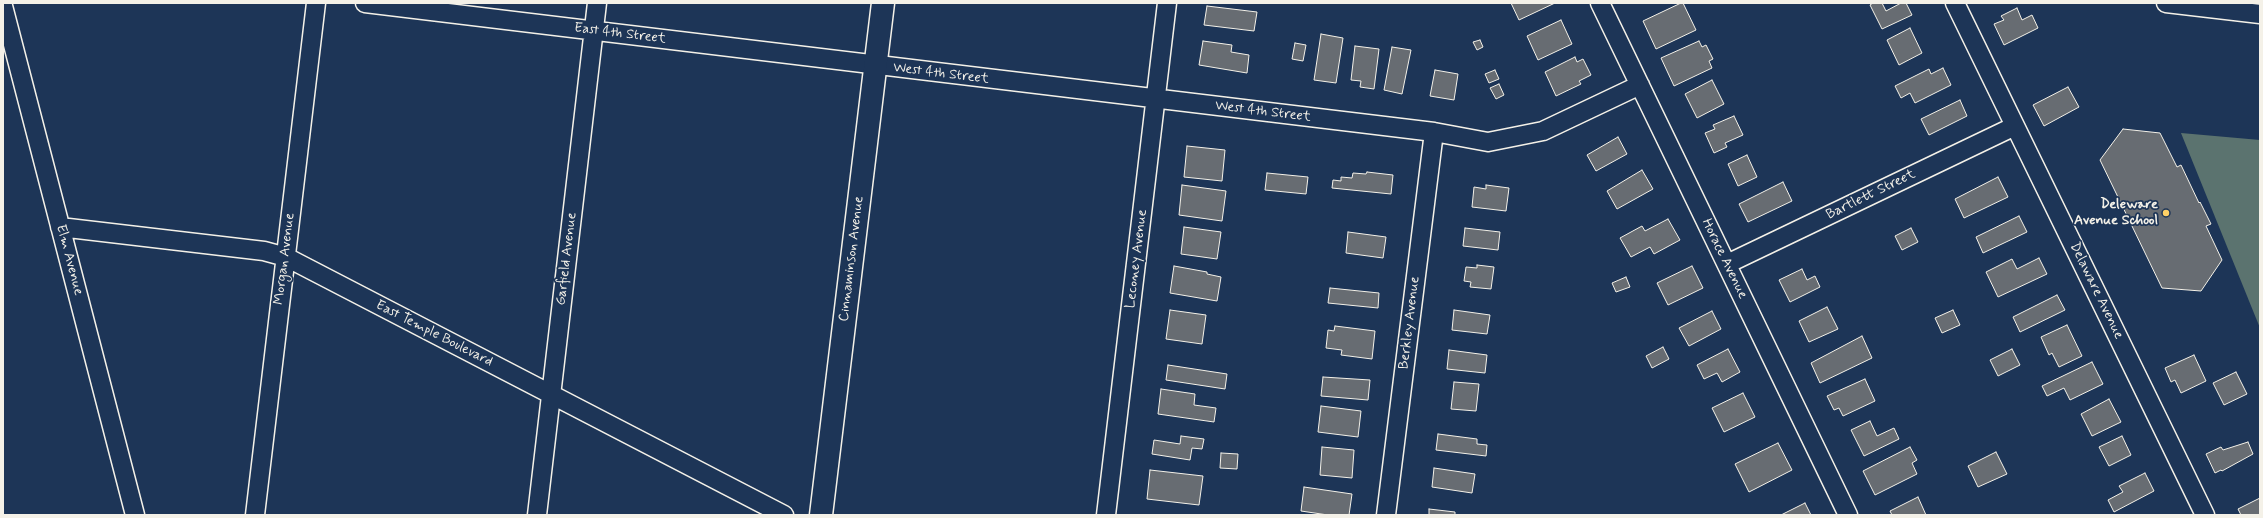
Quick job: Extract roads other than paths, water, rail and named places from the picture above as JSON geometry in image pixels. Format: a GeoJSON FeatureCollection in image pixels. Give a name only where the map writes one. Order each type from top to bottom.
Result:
{"type":"FeatureCollection","features":[{"type":"Feature","properties":{"kind":"street","name":"Morgan Avenue"},"geometry":{"type":"LineString","coordinates":[[255,515],[316,3]]}},
{"type":"Feature","properties":{"kind":"street","name":"East 4th Street"},"geometry":{"type":"LineString","coordinates":[[365,3],[875,66]]}},
{"type":"Feature","properties":{"kind":"street","name":"Garfield Avenue"},"geometry":{"type":"LineString","coordinates":[[537,515],[597,3]]}},
{"type":"Feature","properties":{"kind":"street","name":"Cinnaminson Avenue"},"geometry":{"type":"LineString","coordinates":[[822,515],[883,3]]}},
{"type":"Feature","properties":{"kind":"street","name":"Leconey Avenue"},"geometry":{"type":"LineString","coordinates":[[1106,515],[1167,3]]}},
{"type":"Feature","properties":{"kind":"street","name":"Horace Avenue"},"geometry":{"type":"LineString","coordinates":[[1600,3],[1848,515]]}},
{"type":"Feature","properties":{"kind":"street","name":"Delaware Avenue"},"geometry":{"type":"LineString","coordinates":[[1955,3],[2205,515]]}},
{"type":"Feature","properties":{"kind":"street"},"geometry":{"type":"LineString","coordinates":[[2166,3],[2260,14]]}},
{"type":"Feature","properties":{"kind":"street","name":"Elm Avenue"},"geometry":{"type":"LineString","coordinates":[[3,6],[135,515]]}},
{"type":"Feature","properties":{"kind":"street","name":"West 4th Street"},"geometry":{"type":"LineString","coordinates":[[875,66],[1434,132],[1488,142],[1531,134],[1571,119],[1640,85]]}},
{"type":"Feature","properties":{"kind":"street","name":"Bartlett Street"},"geometry":{"type":"LineString","coordinates":[[1727,264],[2015,126]]}},
{"type":"Feature","properties":{"kind":"street","name":"Berkley Avenue"},"geometry":{"type":"LineString","coordinates":[[1386,515],[1434,132]]}},
{"type":"Feature","properties":{"kind":"street","name":"East Temple Boulevard"},"geometry":{"type":"LineString","coordinates":[[60,227],[264,250],[286,257],[784,515]]}},
{"type":"Feature","properties":{"kind":"place","name":"Deleware Avenue School"},"geometry":{"type":"Point","coordinates":[2166,213]}}]}
